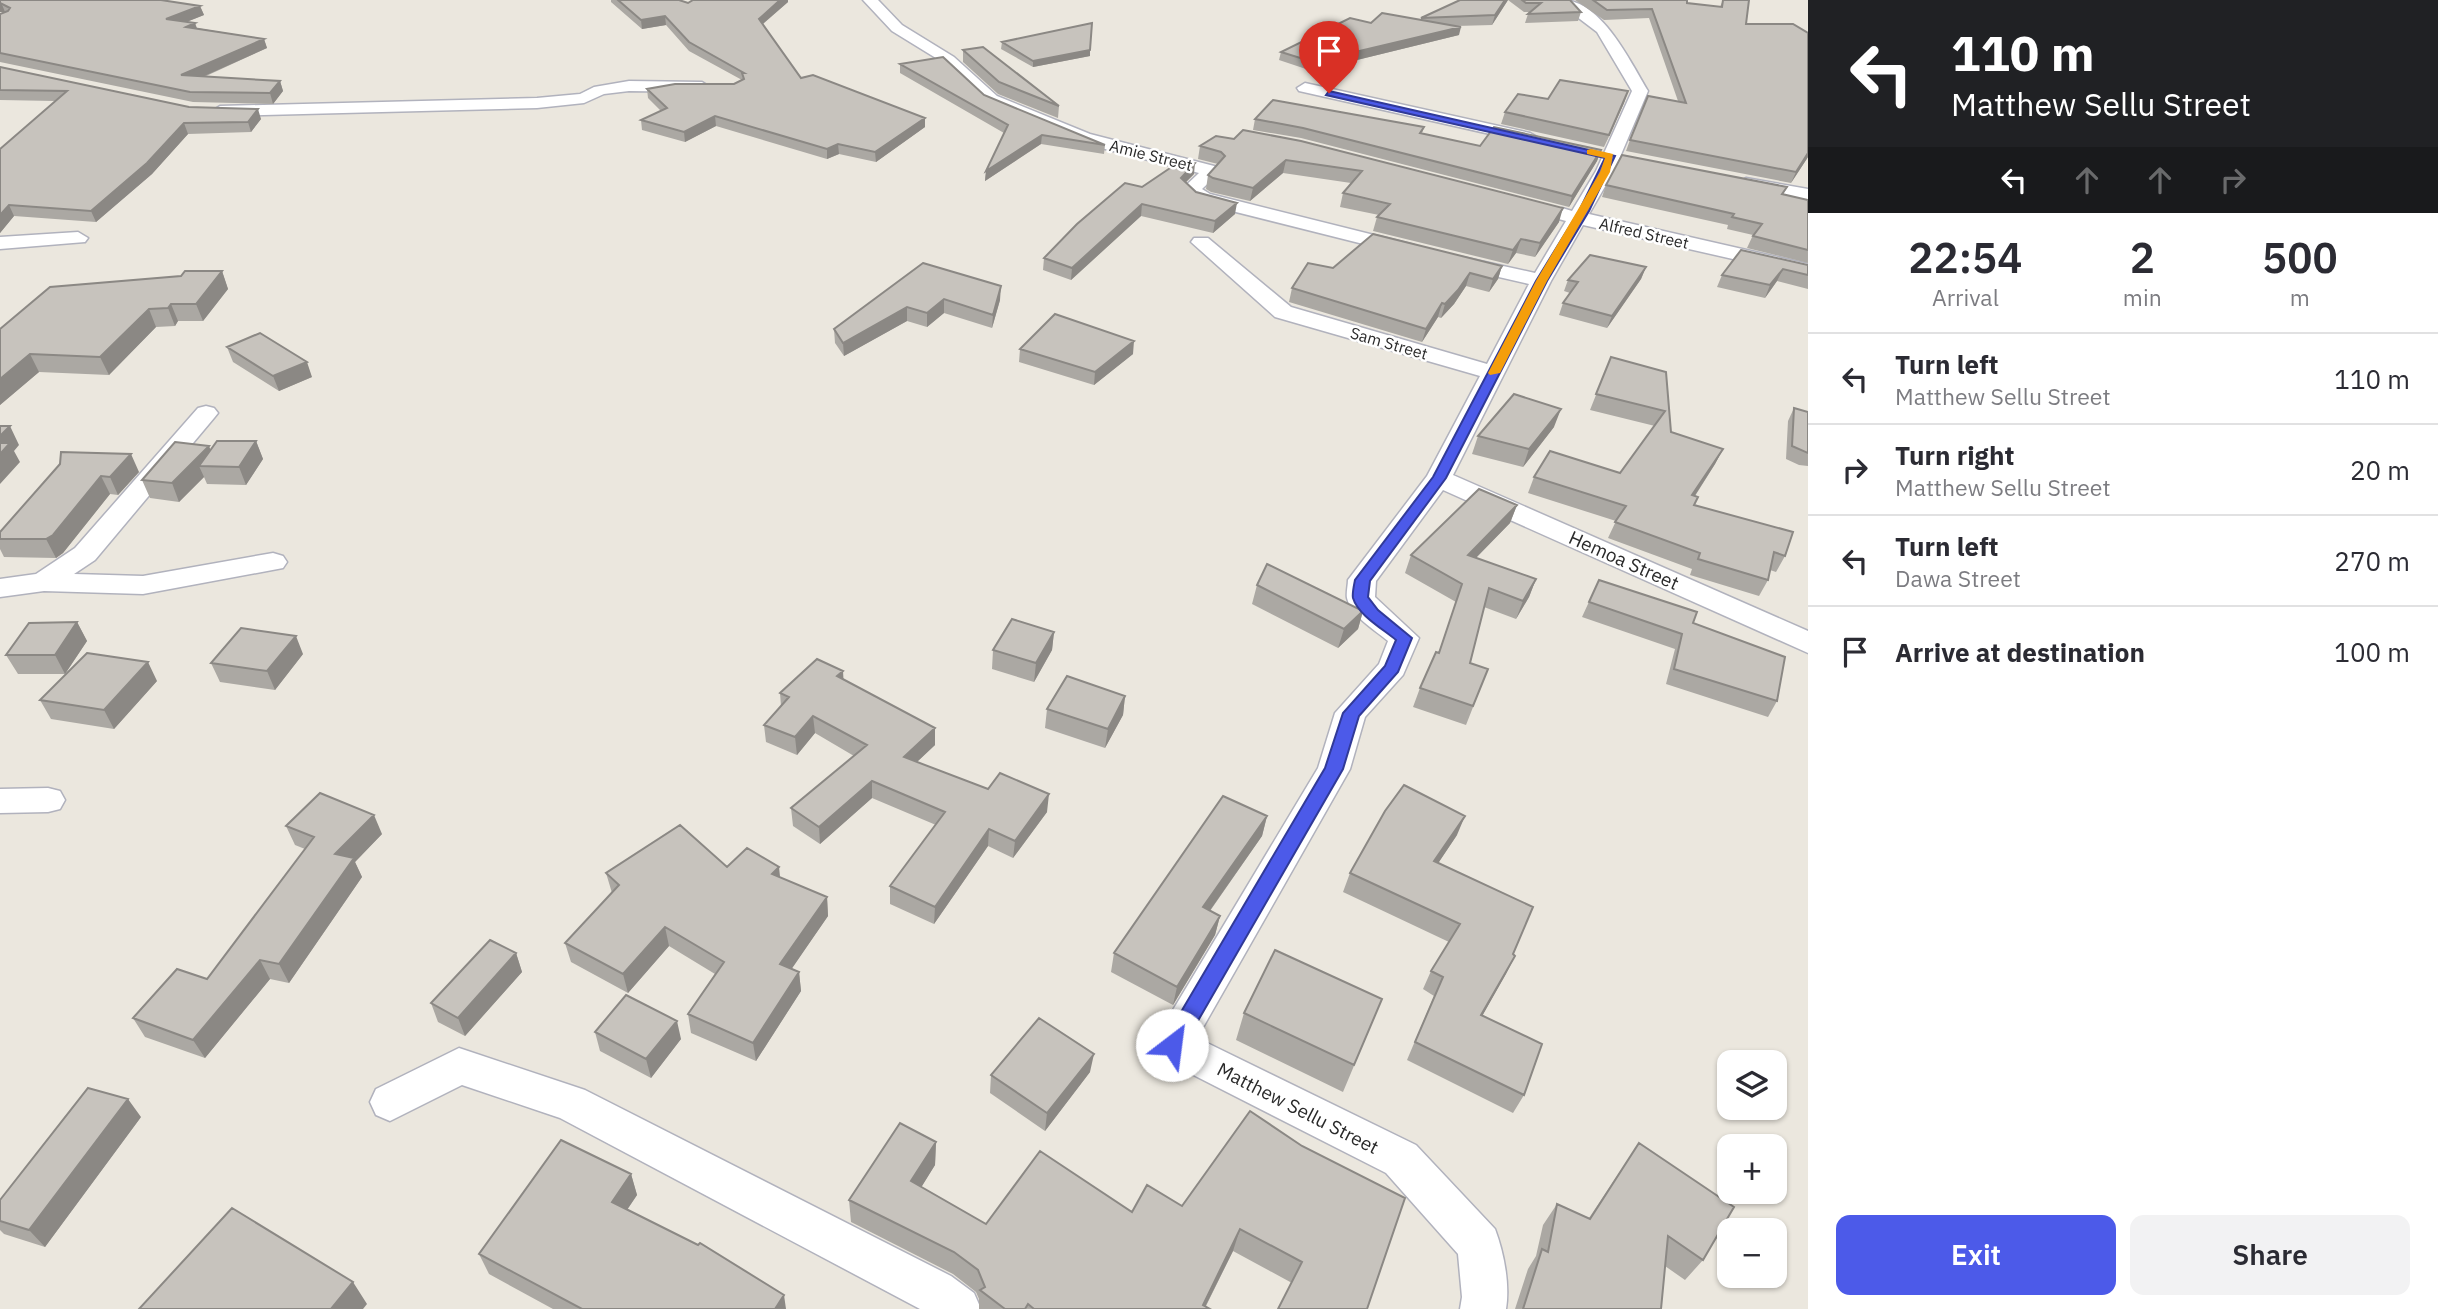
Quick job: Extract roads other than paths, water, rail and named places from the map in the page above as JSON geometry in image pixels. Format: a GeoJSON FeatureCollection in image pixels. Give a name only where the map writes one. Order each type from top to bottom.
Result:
{"type":"FeatureCollection","features":[{"type":"Feature","properties":{"kind":"street","name":"Amie Street"},"geometry":{"type":"LineString","coordinates":[[870,0],[897,28],[948,61],[991,99],[1084,138],[1212,171],[1191,189],[1203,198],[1425,254]]}},
{"type":"Feature","properties":{"kind":"street","name":"Matthew Sellu Street"},"geometry":{"type":"LineString","coordinates":[[1483,1309],[1479,1245],[1401,1159],[1172,1045],[1334,769],[1351,713],[1392,668],[1404,638],[1372,613],[1361,598],[1362,580],[1439,478],[1541,281],[1614,157],[1640,91],[1603,29],[1577,10],[1569,0]]}},
{"type":"Feature","properties":{"kind":"street"},"geometry":{"type":"LineString","coordinates":[[205,111],[256,112],[438,103],[537,103],[584,98],[600,90],[629,86],[716,88]]}},
{"type":"Feature","properties":{"kind":"street"},"geometry":{"type":"LineString","coordinates":[[1304,88],[1542,141]]}},
{"type":"Feature","properties":{"kind":"street"},"geometry":{"type":"LineString","coordinates":[[1735,181],[1808,195]]}},
{"type":"Feature","properties":{"kind":"street","name":"Alfred Street"},"geometry":{"type":"LineString","coordinates":[[1540,208],[1808,270]]}},
{"type":"Feature","properties":{"kind":"street"},"geometry":{"type":"LineString","coordinates":[[0,243],[78,238]]}},
{"type":"Feature","properties":{"kind":"street","name":"Sam Street"},"geometry":{"type":"LineString","coordinates":[[1201,242],[1283,312],[1494,373]]}},
{"type":"Feature","properties":{"kind":"street"},"geometry":{"type":"LineString","coordinates":[[1451,260],[1541,281]]}},
{"type":"Feature","properties":{"kind":"street"},"geometry":{"type":"LineString","coordinates":[[44,582],[85,554],[206,413]]}},
{"type":"Feature","properties":{"kind":"street","name":"Hemoa Street"},"geometry":{"type":"LineString","coordinates":[[1439,478],[1808,643]]}},
{"type":"Feature","properties":{"kind":"street"},"geometry":{"type":"LineString","coordinates":[[0,588],[44,582],[143,585],[273,562]]}},
{"type":"Feature","properties":{"kind":"street"},"geometry":{"type":"LineString","coordinates":[[0,801],[48,800]]}},
{"type":"Feature","properties":{"kind":"street"},"geometry":{"type":"LineString","coordinates":[[390,1102],[459,1066],[571,1103],[935,1292],[958,1309]]}}]}
